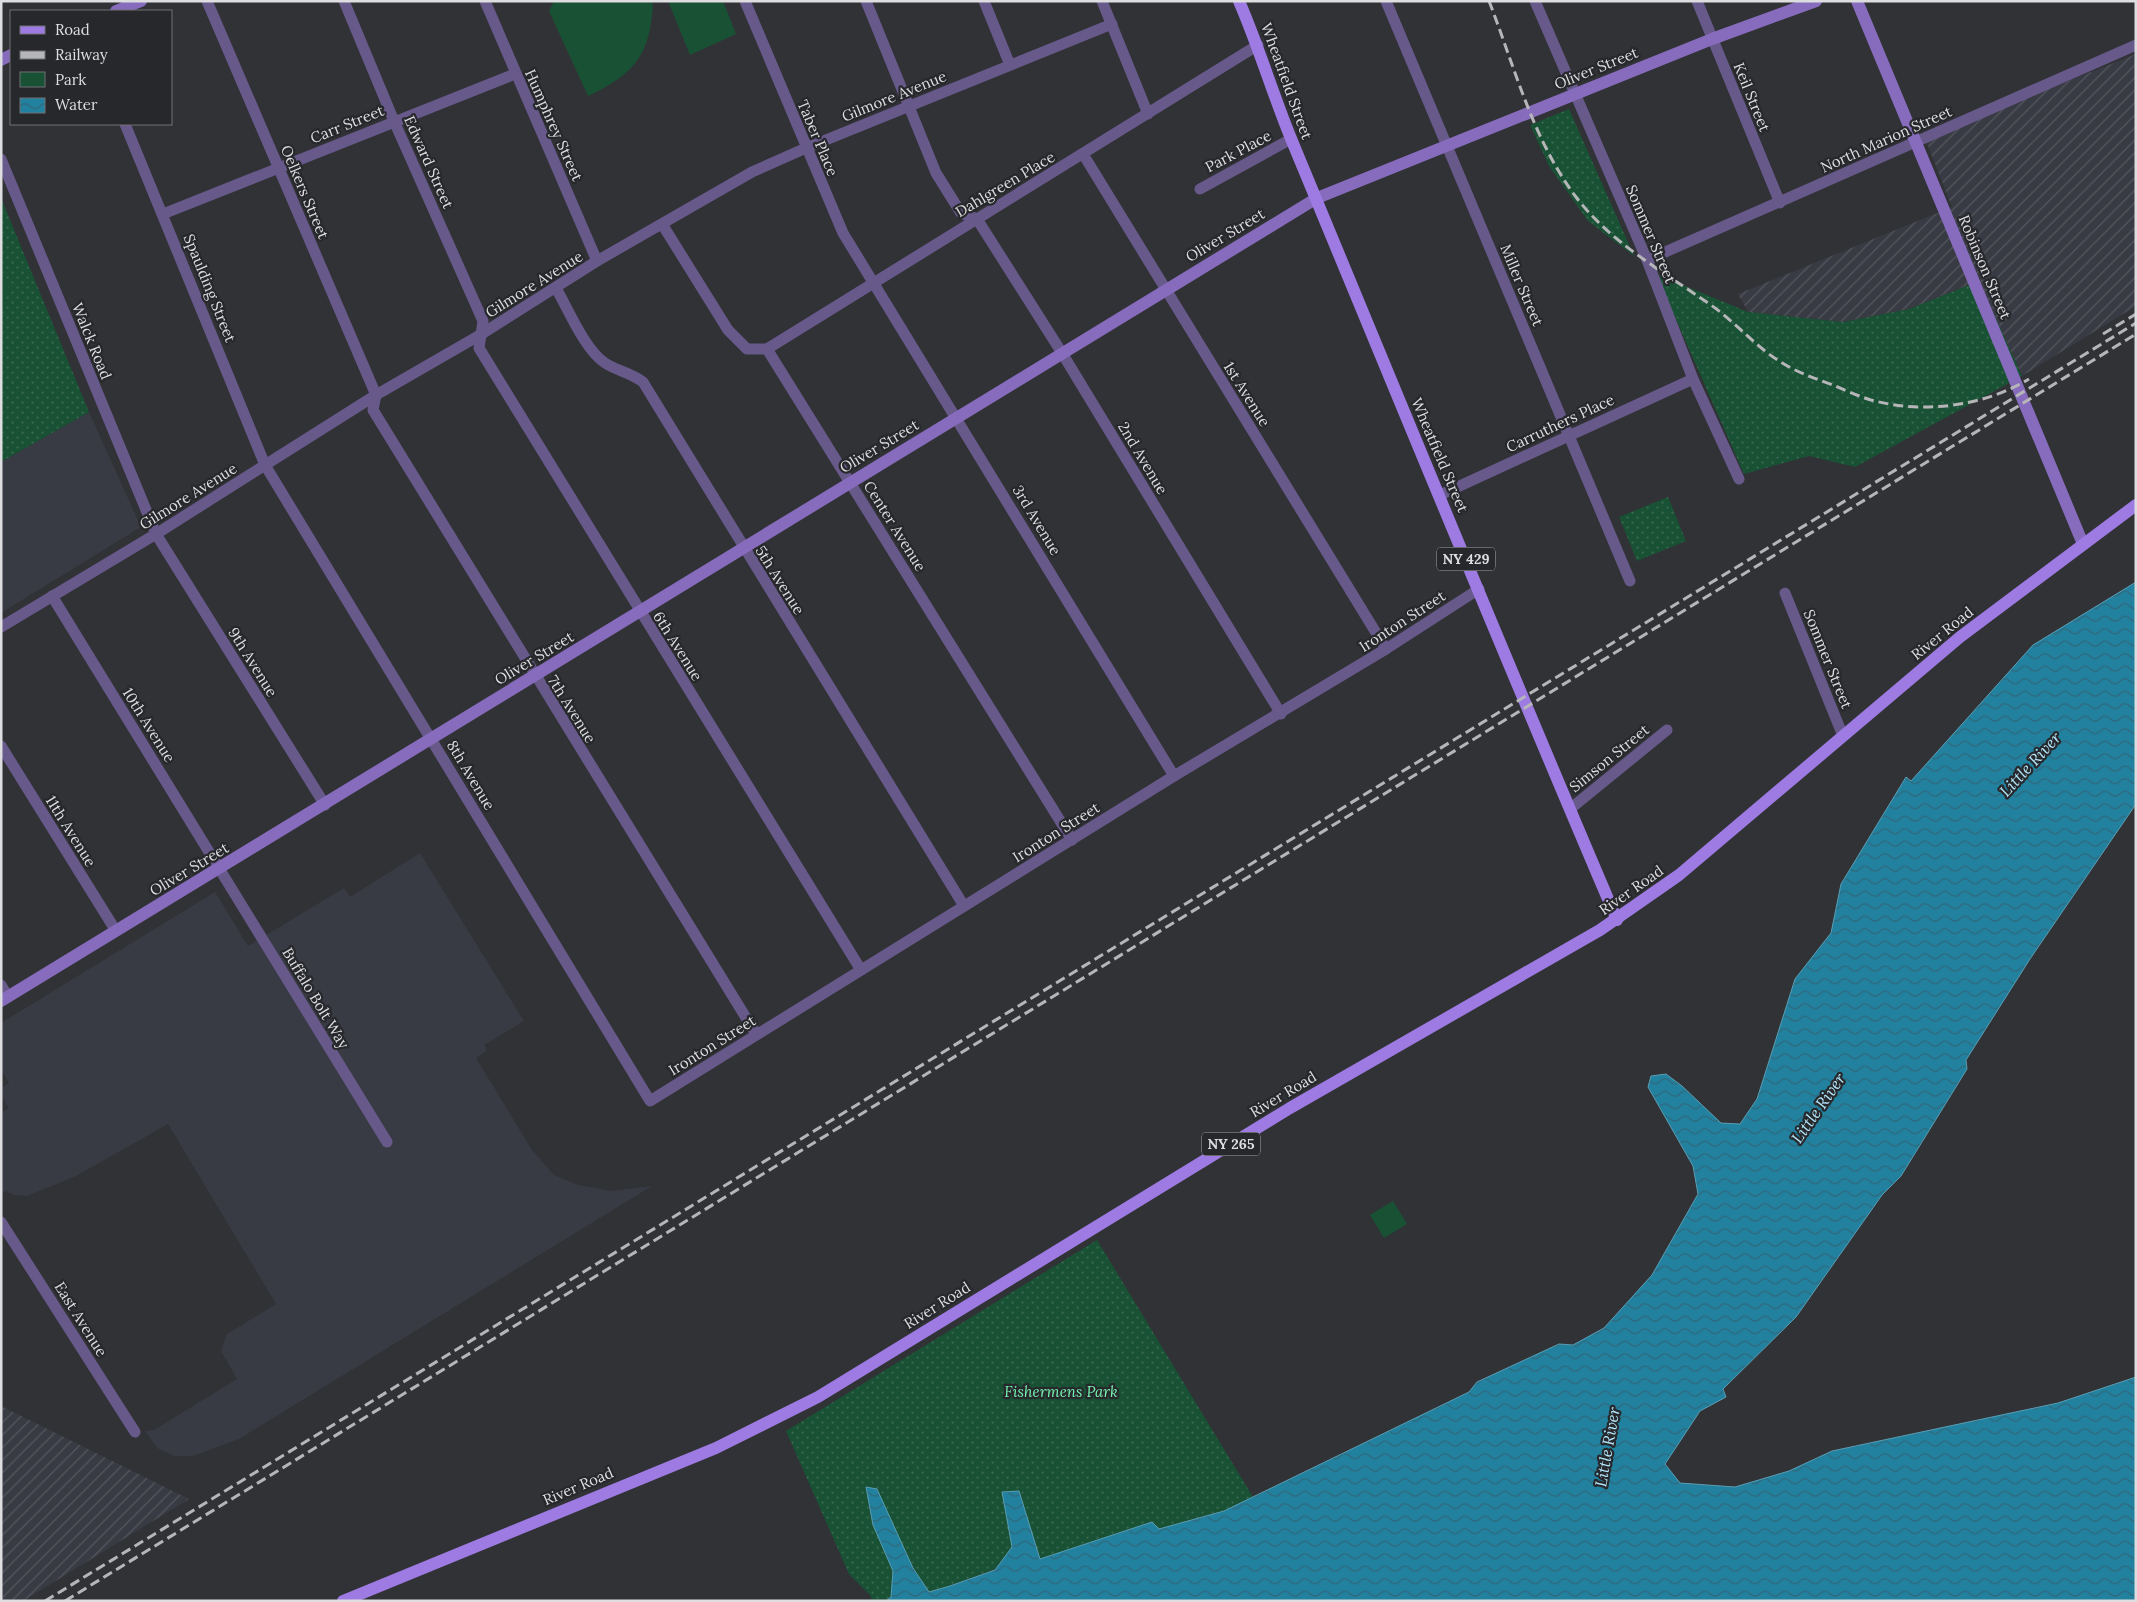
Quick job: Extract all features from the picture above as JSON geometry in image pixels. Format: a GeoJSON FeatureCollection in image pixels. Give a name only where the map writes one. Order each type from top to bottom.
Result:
{"type":"FeatureCollection","features":[{"type":"Feature","properties":{"kind":"main road"},"geometry":{"type":"LineString","coordinates":[[118,10],[141,1]]}},
{"type":"Feature","properties":{"kind":"main road","name":"Wheatfield Street"},"geometry":{"type":"LineString","coordinates":[[1239,1],[1258,45],[1291,140],[1317,198],[1401,407],[1440,495],[1617,920]]}},
{"type":"Feature","properties":{"kind":"main road","name":"Oliver Street"},"geometry":{"type":"LineString","coordinates":[[5,999],[220,870],[1317,198],[1712,39],[1816,1]]}},
{"type":"Feature","properties":{"kind":"main road","name":"Robinson Street"},"geometry":{"type":"LineString","coordinates":[[1857,1],[2083,544]]}},
{"type":"Feature","properties":{"kind":"main road","name":"River Road"},"geometry":{"type":"LineString","coordinates":[[343,1601],[716,1448],[818,1397],[1290,1108],[1617,920],[1699,860],[1960,638],[2136,505]]}},
{"type":"Feature","properties":{"kind":"street","name":"Oelkers Street"},"geometry":{"type":"LineString","coordinates":[[207,1],[376,395]]}},
{"type":"Feature","properties":{"kind":"street","name":"Edward Street"},"geometry":{"type":"LineString","coordinates":[[344,1],[394,121],[483,321],[480,335]]}},
{"type":"Feature","properties":{"kind":"street","name":"Humphrey Street"},"geometry":{"type":"LineString","coordinates":[[484,1],[597,261]]}},
{"type":"Feature","properties":{"kind":"street","name":"Taber Place"},"geometry":{"type":"LineString","coordinates":[[746,1],[843,234],[872,282]]}},
{"type":"Feature","properties":{"kind":"street"},"geometry":{"type":"LineString","coordinates":[[866,1],[936,173],[961,213],[977,219]]}},
{"type":"Feature","properties":{"kind":"street"},"geometry":{"type":"LineString","coordinates":[[984,1],[1010,65]]}},
{"type":"Feature","properties":{"kind":"street"},"geometry":{"type":"LineString","coordinates":[[1102,1],[1148,114]]}},
{"type":"Feature","properties":{"kind":"street","name":"Miller Street"},"geometry":{"type":"LineString","coordinates":[[1386,1],[1630,581]]}},
{"type":"Feature","properties":{"kind":"street","name":"Sommer Street"},"geometry":{"type":"LineString","coordinates":[[1535,1],[1574,95],[1647,260],[1693,379],[1739,479]]}},
{"type":"Feature","properties":{"kind":"street","name":"Keil Street"},"geometry":{"type":"LineString","coordinates":[[1697,1],[1780,203]]}},
{"type":"Feature","properties":{"kind":"street","name":"Gilmore Avenue"},"geometry":{"type":"LineString","coordinates":[[1,627],[156,534],[376,395],[480,335],[597,261],[752,172],[806,148],[1112,24]]}},
{"type":"Feature","properties":{"kind":"street","name":"Dahlgreen Place"},"geometry":{"type":"LineString","coordinates":[[767,349],[872,282],[1258,45]]}},
{"type":"Feature","properties":{"kind":"street","name":"North Marion Street"},"geometry":{"type":"LineString","coordinates":[[1647,260],[2136,45]]}},
{"type":"Feature","properties":{"kind":"street","name":"Carr Street"},"geometry":{"type":"LineString","coordinates":[[163,214],[515,74]]}},
{"type":"Feature","properties":{"kind":"street","name":"Spaulding Street"},"geometry":{"type":"LineString","coordinates":[[125,125],[265,465]]}},
{"type":"Feature","properties":{"kind":"street","name":"Park Place"},"geometry":{"type":"LineString","coordinates":[[1200,189],[1291,140]]}},
{"type":"Feature","properties":{"kind":"street","name":"1st Avenue"},"geometry":{"type":"LineString","coordinates":[[1083,154],[1386,649]]}},
{"type":"Feature","properties":{"kind":"street","name":"Walck Road"},"geometry":{"type":"LineString","coordinates":[[1,159],[156,534]]}},
{"type":"Feature","properties":{"kind":"street","name":"2nd Avenue"},"geometry":{"type":"LineString","coordinates":[[977,219],[1062,354],[1281,714]]}},
{"type":"Feature","properties":{"kind":"street"},"geometry":{"type":"LineString","coordinates":[[662,224],[728,330],[747,349],[767,349]]}},
{"type":"Feature","properties":{"kind":"street","name":"3rd Avenue"},"geometry":{"type":"LineString","coordinates":[[872,282],[957,418],[1174,776]]}},
{"type":"Feature","properties":{"kind":"street","name":"5th Avenue"},"geometry":{"type":"LineString","coordinates":[[556,288],[594,354],[606,364],[633,373],[643,382],[964,906]]}},
{"type":"Feature","properties":{"kind":"street","name":"6th Avenue"},"geometry":{"type":"LineString","coordinates":[[480,335],[479,348],[639,613],[861,970]]}},
{"type":"Feature","properties":{"kind":"street","name":"Center Avenue"},"geometry":{"type":"LineString","coordinates":[[767,349],[1072,840]]}},
{"type":"Feature","properties":{"kind":"street","name":"Carruthers Place"},"geometry":{"type":"LineString","coordinates":[[1440,495],[1693,379]]}},
{"type":"Feature","properties":{"kind":"street","name":"7th Avenue"},"geometry":{"type":"LineString","coordinates":[[376,395],[373,410],[534,676],[756,1034]]}},
{"type":"Feature","properties":{"kind":"street","name":"8th Avenue"},"geometry":{"type":"LineString","coordinates":[[265,465],[650,1101]]}},
{"type":"Feature","properties":{"kind":"street","name":"9th Avenue"},"geometry":{"type":"LineString","coordinates":[[156,534],[325,805]]}},
{"type":"Feature","properties":{"kind":"street","name":"Ironton Street"},"geometry":{"type":"LineString","coordinates":[[650,1101],[1174,776],[1281,714],[1479,589]]}},
{"type":"Feature","properties":{"kind":"street","name":"Sommer Street"},"geometry":{"type":"LineString","coordinates":[[1785,593],[1844,736]]}},
{"type":"Feature","properties":{"kind":"street","name":"10th Avenue"},"geometry":{"type":"LineString","coordinates":[[52,596],[220,870]]}},
{"type":"Feature","properties":{"kind":"street","name":"Simson Street"},"geometry":{"type":"LineString","coordinates":[[1570,810],[1667,730]]}},
{"type":"Feature","properties":{"kind":"street","name":"11th Avenue"},"geometry":{"type":"LineString","coordinates":[[1,746],[116,932]]}},
{"type":"Feature","properties":{"kind":"street","name":"Buffalo Bolt Way"},"geometry":{"type":"LineString","coordinates":[[220,870],[387,1142]]}},
{"type":"Feature","properties":{"kind":"street"},"geometry":{"type":"LineString","coordinates":[[1,986],[5,999]]}},
{"type":"Feature","properties":{"kind":"street","name":"East Avenue"},"geometry":{"type":"LineString","coordinates":[[1,1222],[135,1432]]}},
{"type":"Feature","properties":{"kind":"shaded area"},"geometry":{"type":"Polygon","coordinates":[[[2136,54],[2136,306],[2022,376],[1979,281],[1909,309],[1843,322],[1748,312],[1738,294],[1952,207],[1925,138],[2136,54]]]}},
{"type":"Feature","properties":{"kind":"shaded area"},"geometry":{"type":"Polygon","coordinates":[[[89,412],[141,527],[1,613],[1,462],[89,412]]]}},
{"type":"Feature","properties":{"kind":"shaded area"},"geometry":{"type":"Polygon","coordinates":[[[420,853],[524,1021],[484,1045],[487,1050],[476,1058],[532,1150],[554,1175],[578,1185],[612,1191],[652,1186],[239,1439],[193,1456],[174,1456],[157,1448],[145,1431],[154,1430],[237,1379],[221,1351],[227,1334],[276,1304],[168,1124],[76,1176],[27,1196],[14,1195],[6,1191],[1,1193],[1,1113],[9,1108],[1,1096],[1,1088],[9,1083],[1,1070],[1,1023],[215,892],[248,946],[344,888],[350,897],[420,853]]]}},
{"type":"Feature","properties":{"kind":"shaded area"},"geometry":{"type":"Polygon","coordinates":[[[1,1406],[189,1499],[23,1601],[1,1601],[1,1406]]]}},
{"type":"Feature","properties":{"kind":"green space"},"geometry":{"type":"Polygon","coordinates":[[[554,1],[653,1],[649,35],[644,49],[629,70],[604,88],[588,96],[549,11],[554,1]]]}},
{"type":"Feature","properties":{"kind":"green space"},"geometry":{"type":"Polygon","coordinates":[[[668,1],[723,1],[736,34],[690,55],[668,1]]]}},
{"type":"Feature","properties":{"kind":"green space"},"geometry":{"type":"Polygon","coordinates":[[[1569,109],[1634,256],[1588,221],[1549,166],[1530,125],[1569,109]]]}},
{"type":"Feature","properties":{"kind":"green space"},"geometry":{"type":"Polygon","coordinates":[[[1,198],[89,412],[1,462],[1,198]]]}},
{"type":"Feature","properties":{"kind":"green space"},"geometry":{"type":"Polygon","coordinates":[[[1,269],[9,289],[1,309],[1,269]]]}},
{"type":"Feature","properties":{"kind":"green space"},"geometry":{"type":"Polygon","coordinates":[[[1656,274],[1748,312],[1843,322],[1909,309],[1979,281],[2022,376],[1855,467],[1809,456],[1744,474],[1656,274]]]}},
{"type":"Feature","properties":{"kind":"green space"},"geometry":{"type":"Polygon","coordinates":[[[1668,497],[1686,541],[1637,561],[1619,517],[1668,497]]]}},
{"type":"Feature","properties":{"kind":"green space"},"geometry":{"type":"Polygon","coordinates":[[[1393,1201],[1407,1224],[1384,1238],[1370,1215],[1393,1201]]]}},
{"type":"Feature","properties":{"kind":"green space","name":"Fishermens Park"},"geometry":{"type":"Polygon","coordinates":[[[1097,1240],[1253,1497],[1224,1511],[1158,1529],[1152,1522],[1040,1560],[1019,1491],[1003,1492],[1012,1547],[995,1569],[928,1592],[866,1487],[873,1525],[893,1571],[891,1597],[886,1601],[872,1601],[871,1596],[849,1574],[786,1431],[1097,1240]]]}},
{"type":"Feature","properties":{"kind":"water","name":"Little River"},"geometry":{"type":"Polygon","coordinates":[[[2136,582],[2136,804],[2030,959],[1966,1060],[1967,1069],[1901,1176],[1882,1195],[1796,1317],[1723,1389],[1726,1397],[1700,1411],[1665,1464],[1680,1483],[1735,1487],[1789,1471],[1832,1451],[2058,1403],[2136,1377],[2136,1601],[886,1601],[891,1597],[893,1571],[873,1525],[866,1487],[877,1489],[913,1568],[929,1592],[995,1570],[1012,1547],[1002,1492],[1019,1491],[1040,1559],[1152,1522],[1159,1529],[1224,1511],[1469,1392],[1477,1382],[1559,1344],[1573,1345],[1604,1328],[1652,1275],[1698,1194],[1693,1166],[1648,1087],[1651,1076],[1666,1074],[1682,1086],[1721,1123],[1740,1124],[1757,1099],[1795,979],[1831,933],[1841,884],[1906,777],[1911,781],[2033,645],[2136,582]]]}},
{"type":"Feature","properties":{"kind":"railway"},"geometry":{"type":"LineString","coordinates":[[1489,1],[1536,128],[1561,175],[1576,197],[1604,228],[1621,242],[1718,310],[1774,358],[1802,373],[1861,397],[1911,407],[1931,407],[1972,402],[2011,389],[2029,379]]}},
{"type":"Feature","properties":{"kind":"railway"},"geometry":{"type":"LineString","coordinates":[[2103,334],[2136,314]]}},
{"type":"Feature","properties":{"kind":"railway"},"geometry":{"type":"LineString","coordinates":[[45,1601],[2136,323]]}},
{"type":"Feature","properties":{"kind":"railway"},"geometry":{"type":"LineString","coordinates":[[65,1601],[2136,334]]}}]}
